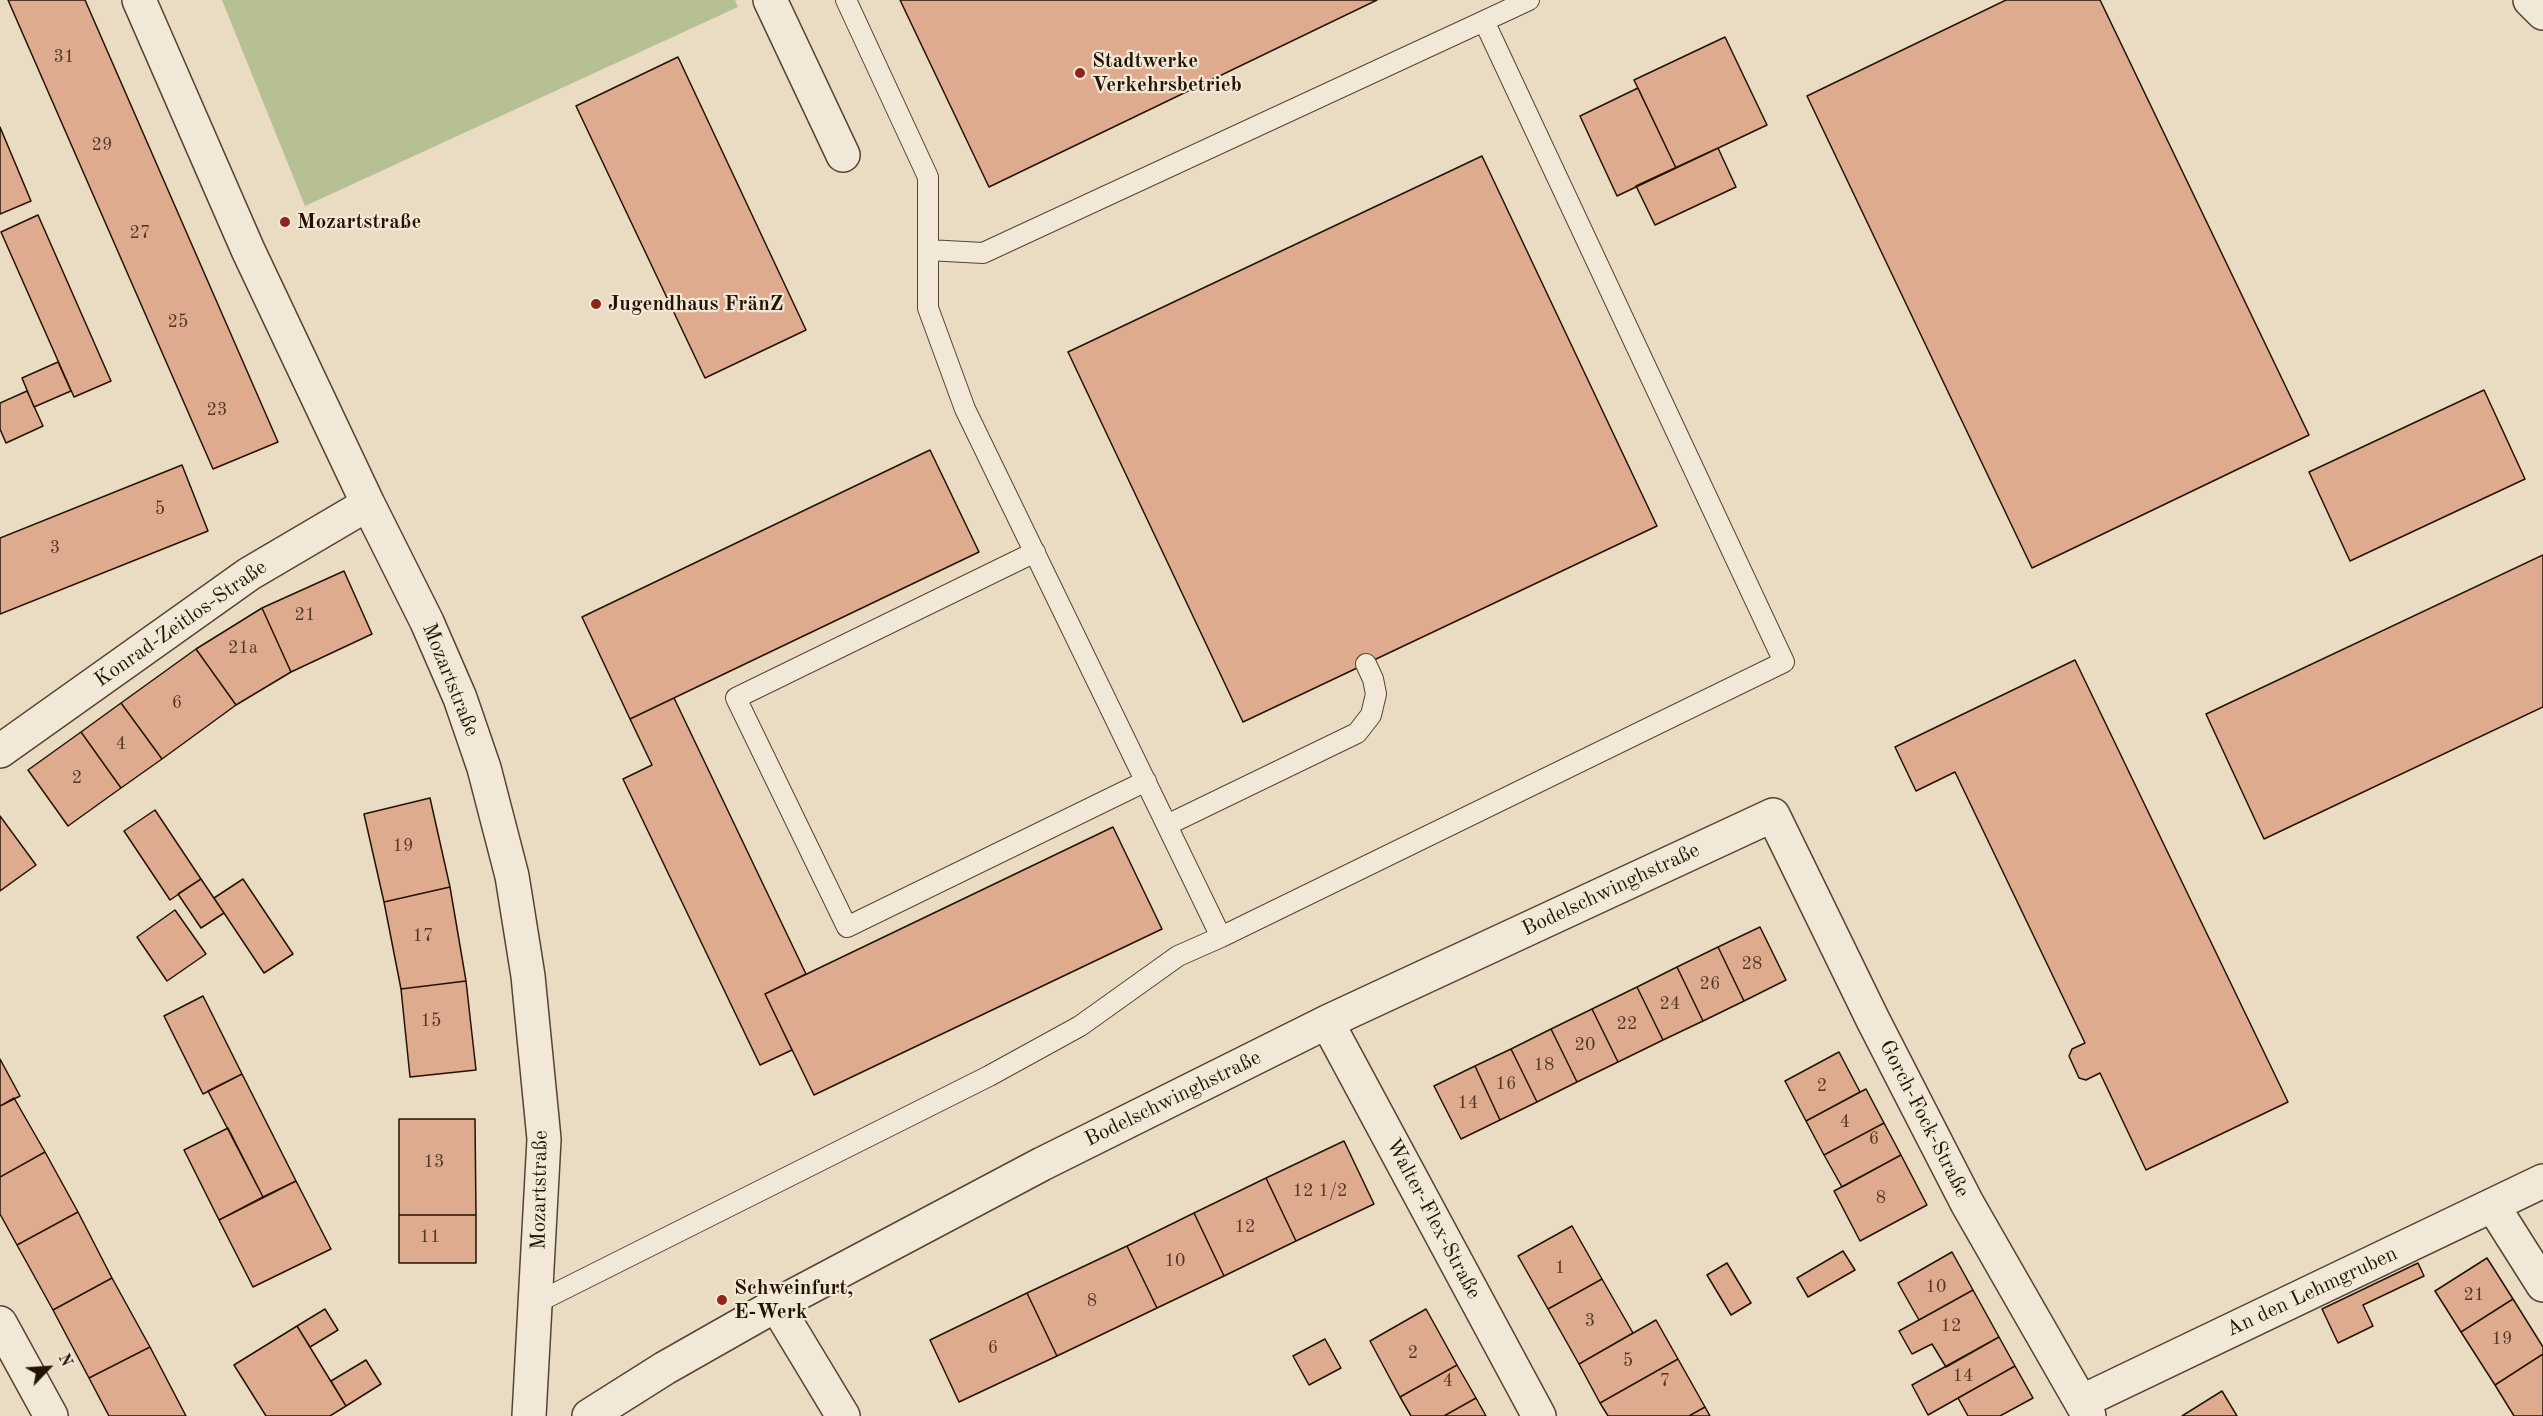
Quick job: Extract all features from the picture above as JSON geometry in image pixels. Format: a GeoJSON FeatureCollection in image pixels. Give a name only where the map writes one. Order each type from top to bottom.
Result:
{"type":"FeatureCollection","features":[{"type":"Feature","properties":{"kind":"street","name":"Mozartstraße"},"geometry":{"type":"LineString","coordinates":[[139,0],[248,250],[368,504],[427,622],[460,698],[484,768],[512,876],[528,976],[544,1139],[529,1416]]}},
{"type":"Feature","properties":{"kind":"street"},"geometry":{"type":"LineString","coordinates":[[770,0],[843,155]]}},
{"type":"Feature","properties":{"kind":"street"},"geometry":{"type":"LineString","coordinates":[[2530,0],[2543,12]]}},
{"type":"Feature","properties":{"kind":"street","name":"Konrad-Zeitlos-Straße"},"geometry":{"type":"LineString","coordinates":[[0,751],[249,574],[368,504]]}},
{"type":"Feature","properties":{"kind":"street","name":"Bodelschwinghstraße"},"geometry":{"type":"LineString","coordinates":[[589,1416],[665,1368],[776,1305],[1042,1164],[1327,1022],[1773,815]]}},
{"type":"Feature","properties":{"kind":"street","name":"Gorch-Fock-Straße"},"geometry":{"type":"LineString","coordinates":[[1773,815],[1873,1020],[1967,1203],[2085,1409]]}},
{"type":"Feature","properties":{"kind":"street","name":"Walter-Flex-Straße"},"geometry":{"type":"LineString","coordinates":[[1327,1022],[1539,1416]]}},
{"type":"Feature","properties":{"kind":"street","name":"An den Lehmgruben"},"geometry":{"type":"LineString","coordinates":[[2085,1409],[2543,1181]]}},
{"type":"Feature","properties":{"kind":"street"},"geometry":{"type":"LineString","coordinates":[[2493,1206],[2543,1285]]}},
{"type":"Feature","properties":{"kind":"street"},"geometry":{"type":"LineString","coordinates":[[776,1305],[843,1416]]}},
{"type":"Feature","properties":{"kind":"street"},"geometry":{"type":"LineString","coordinates":[[0,1323],[51,1416]]}},
{"type":"Feature","properties":{"kind":"lane"},"geometry":{"type":"LineString","coordinates":[[846,0],[928,177],[928,308],[965,409],[1221,937]]}},
{"type":"Feature","properties":{"kind":"lane"},"geometry":{"type":"LineString","coordinates":[[928,250],[983,253],[1529,0]]}},
{"type":"Feature","properties":{"kind":"lane"},"geometry":{"type":"LineString","coordinates":[[536,1303],[989,1076],[1080,1026],[1179,956],[1784,662],[1484,21]]}},
{"type":"Feature","properties":{"kind":"lane"},"geometry":{"type":"LineString","coordinates":[[1035,552],[736,698],[848,927],[1146,782]]}},
{"type":"Feature","properties":{"kind":"lane"},"geometry":{"type":"LineString","coordinates":[[1167,825],[1357,733],[1371,715],[1376,694],[1366,664]]}},
{"type":"Feature","properties":{"kind":"green space"},"geometry":{"type":"Polygon","coordinates":[[[222,0],[735,0],[738,7],[305,206],[222,0]]]}},
{"type":"Feature","properties":{"kind":"building"},"geometry":{"type":"Polygon","coordinates":[[[8,0],[85,0],[278,442],[213,469],[8,0]]]}},
{"type":"Feature","properties":{"kind":"building","name":"Stadtwerke Verkehrsbetrieb"},"geometry":{"type":"Polygon","coordinates":[[[900,0],[1377,0],[989,187],[900,0]]]}},
{"type":"Feature","properties":{"kind":"building"},"geometry":{"type":"Polygon","coordinates":[[[2006,0],[2100,0],[2309,435],[2032,568],[1807,96],[2006,0]]]}},
{"type":"Feature","properties":{"kind":"building"},"geometry":{"type":"Polygon","coordinates":[[[1725,37],[1767,125],[1676,168],[1634,80],[1725,37]]]}},
{"type":"Feature","properties":{"kind":"building"},"geometry":{"type":"Polygon","coordinates":[[[678,57],[806,330],[705,378],[576,106],[678,57]]]}},
{"type":"Feature","properties":{"kind":"building"},"geometry":{"type":"Polygon","coordinates":[[[1638,88],[1676,168],[1617,196],[1580,116],[1638,88]]]}},
{"type":"Feature","properties":{"kind":"building"},"geometry":{"type":"Polygon","coordinates":[[[0,127],[31,201],[0,214],[0,127]]]}},
{"type":"Feature","properties":{"kind":"building"},"geometry":{"type":"Polygon","coordinates":[[[1718,148],[1736,187],[1655,225],[1636,186],[1718,148]]]}},
{"type":"Feature","properties":{"kind":"building"},"geometry":{"type":"Polygon","coordinates":[[[1482,156],[1657,526],[1243,722],[1068,352],[1482,156]]]}},
{"type":"Feature","properties":{"kind":"building"},"geometry":{"type":"Polygon","coordinates":[[[38,215],[111,381],[74,397],[1,232],[38,215]]]}},
{"type":"Feature","properties":{"kind":"building"},"geometry":{"type":"Polygon","coordinates":[[[58,362],[71,391],[34,407],[22,378],[58,362]]]}},
{"type":"Feature","properties":{"kind":"building"},"geometry":{"type":"Polygon","coordinates":[[[2484,390],[2525,479],[2350,561],[2309,472],[2484,390]]]}},
{"type":"Feature","properties":{"kind":"building"},"geometry":{"type":"Polygon","coordinates":[[[27,391],[43,426],[6,443],[0,429],[0,403],[27,391]]]}},
{"type":"Feature","properties":{"kind":"building"},"geometry":{"type":"Polygon","coordinates":[[[930,450],[979,552],[630,719],[582,617],[930,450]]]}},
{"type":"Feature","properties":{"kind":"building"},"geometry":{"type":"Polygon","coordinates":[[[182,465],[208,531],[0,614],[0,538],[182,465]]]}},
{"type":"Feature","properties":{"kind":"building"},"geometry":{"type":"Polygon","coordinates":[[[2543,555],[2543,707],[2264,839],[2206,714],[2543,555]]]}},
{"type":"Feature","properties":{"kind":"building"},"geometry":{"type":"Polygon","coordinates":[[[344,571],[372,634],[291,672],[262,608],[344,571]]]}},
{"type":"Feature","properties":{"kind":"building"},"geometry":{"type":"Polygon","coordinates":[[[262,608],[291,672],[236,705],[196,649],[262,608]]]}},
{"type":"Feature","properties":{"kind":"building"},"geometry":{"type":"Polygon","coordinates":[[[196,649],[236,705],[162,759],[121,703],[196,649]]]}},
{"type":"Feature","properties":{"kind":"building"},"geometry":{"type":"Polygon","coordinates":[[[2075,660],[2288,1102],[2146,1170],[2100,1073],[2086,1080],[2079,1078],[2069,1056],[2072,1049],[2085,1043],[1955,772],[1916,791],[1895,747],[2075,660]]]}},
{"type":"Feature","properties":{"kind":"building"},"geometry":{"type":"Polygon","coordinates":[[[674,698],[806,974],[765,994],[792,1050],[760,1065],[623,779],[652,765],[630,719],[674,698]]]}},
{"type":"Feature","properties":{"kind":"building"},"geometry":{"type":"Polygon","coordinates":[[[121,703],[162,759],[121,788],[81,732],[121,703]]]}},
{"type":"Feature","properties":{"kind":"building"},"geometry":{"type":"Polygon","coordinates":[[[81,732],[121,788],[68,826],[28,770],[81,732]]]}},
{"type":"Feature","properties":{"kind":"building"},"geometry":{"type":"Polygon","coordinates":[[[430,798],[450,887],[384,902],[364,814],[430,798]]]}},
{"type":"Feature","properties":{"kind":"building"},"geometry":{"type":"Polygon","coordinates":[[[155,810],[201,879],[170,900],[124,831],[155,810]]]}},
{"type":"Feature","properties":{"kind":"building"},"geometry":{"type":"Polygon","coordinates":[[[0,816],[36,865],[0,891],[0,816]]]}},
{"type":"Feature","properties":{"kind":"building"},"geometry":{"type":"Polygon","coordinates":[[[1113,827],[1162,929],[814,1095],[765,994],[1113,827]]]}},
{"type":"Feature","properties":{"kind":"building"},"geometry":{"type":"Polygon","coordinates":[[[201,879],[224,913],[201,928],[178,894],[201,879]]]}},
{"type":"Feature","properties":{"kind":"building"},"geometry":{"type":"Polygon","coordinates":[[[243,879],[293,954],[264,973],[214,898],[243,879]]]}},
{"type":"Feature","properties":{"kind":"building"},"geometry":{"type":"Polygon","coordinates":[[[450,887],[466,981],[401,989],[384,902],[450,887]]]}},
{"type":"Feature","properties":{"kind":"building"},"geometry":{"type":"Polygon","coordinates":[[[175,910],[206,954],[167,981],[137,937],[175,910]]]}},
{"type":"Feature","properties":{"kind":"building"},"geometry":{"type":"Polygon","coordinates":[[[1760,927],[1786,980],[1744,1001],[1718,947],[1760,927]]]}},
{"type":"Feature","properties":{"kind":"building"},"geometry":{"type":"Polygon","coordinates":[[[1718,947],[1744,1001],[1703,1021],[1677,967],[1718,947]]]}},
{"type":"Feature","properties":{"kind":"building"},"geometry":{"type":"Polygon","coordinates":[[[1677,967],[1703,1021],[1663,1040],[1637,987],[1677,967]]]}},
{"type":"Feature","properties":{"kind":"building"},"geometry":{"type":"Polygon","coordinates":[[[466,981],[476,1070],[410,1077],[401,989],[466,981]]]}},
{"type":"Feature","properties":{"kind":"building"},"geometry":{"type":"Polygon","coordinates":[[[1637,987],[1663,1040],[1618,1062],[1592,1009],[1637,987]]]}},
{"type":"Feature","properties":{"kind":"building"},"geometry":{"type":"Polygon","coordinates":[[[203,996],[242,1074],[203,1094],[164,1016],[203,996]]]}},
{"type":"Feature","properties":{"kind":"building"},"geometry":{"type":"Polygon","coordinates":[[[1592,1009],[1618,1062],[1577,1082],[1551,1029],[1592,1009]]]}},
{"type":"Feature","properties":{"kind":"building"},"geometry":{"type":"Polygon","coordinates":[[[1551,1029],[1577,1082],[1537,1102],[1511,1049],[1551,1029]]]}},
{"type":"Feature","properties":{"kind":"building"},"geometry":{"type":"Polygon","coordinates":[[[1511,1049],[1537,1102],[1500,1120],[1475,1066],[1511,1049]]]}},
{"type":"Feature","properties":{"kind":"building"},"geometry":{"type":"Polygon","coordinates":[[[1839,1052],[1860,1092],[1806,1121],[1785,1081],[1839,1052]]]}},
{"type":"Feature","properties":{"kind":"building"},"geometry":{"type":"Polygon","coordinates":[[[0,1059],[20,1096],[0,1106],[0,1059]]]}},
{"type":"Feature","properties":{"kind":"building"},"geometry":{"type":"Polygon","coordinates":[[[1475,1066],[1500,1120],[1461,1139],[1434,1086],[1475,1066]]]}},
{"type":"Feature","properties":{"kind":"building"},"geometry":{"type":"Polygon","coordinates":[[[242,1074],[296,1181],[263,1197],[208,1091],[242,1074]]]}},
{"type":"Feature","properties":{"kind":"building"},"geometry":{"type":"Polygon","coordinates":[[[1866,1089],[1884,1123],[1824,1155],[1806,1121],[1866,1089]]]}},
{"type":"Feature","properties":{"kind":"building"},"geometry":{"type":"Polygon","coordinates":[[[14,1098],[45,1152],[0,1177],[0,1106],[14,1098]]]}},
{"type":"Feature","properties":{"kind":"building"},"geometry":{"type":"Polygon","coordinates":[[[399,1119],[475,1119],[476,1215],[399,1215],[399,1119]]]}},
{"type":"Feature","properties":{"kind":"building"},"geometry":{"type":"Polygon","coordinates":[[[1884,1123],[1901,1155],[1842,1187],[1824,1155],[1884,1123]]]}},
{"type":"Feature","properties":{"kind":"building"},"geometry":{"type":"Polygon","coordinates":[[[228,1128],[263,1197],[219,1220],[184,1150],[228,1128]]]}},
{"type":"Feature","properties":{"kind":"building"},"geometry":{"type":"Polygon","coordinates":[[[1344,1141],[1374,1204],[1296,1241],[1266,1178],[1344,1141]]]}},
{"type":"Feature","properties":{"kind":"building"},"geometry":{"type":"Polygon","coordinates":[[[45,1152],[78,1212],[17,1245],[0,1214],[0,1177],[45,1152]]]}},
{"type":"Feature","properties":{"kind":"building"},"geometry":{"type":"Polygon","coordinates":[[[1901,1155],[1927,1205],[1860,1241],[1834,1191],[1901,1155]]]}},
{"type":"Feature","properties":{"kind":"building"},"geometry":{"type":"Polygon","coordinates":[[[1266,1178],[1296,1241],[1224,1276],[1194,1213],[1266,1178]]]}},
{"type":"Feature","properties":{"kind":"building"},"geometry":{"type":"Polygon","coordinates":[[[296,1181],[331,1249],[253,1287],[219,1220],[296,1181]]]}},
{"type":"Feature","properties":{"kind":"building"},"geometry":{"type":"Polygon","coordinates":[[[78,1212],[112,1278],[53,1310],[17,1245],[78,1212]]]}},
{"type":"Feature","properties":{"kind":"building"},"geometry":{"type":"Polygon","coordinates":[[[1194,1213],[1224,1276],[1157,1308],[1127,1246],[1194,1213]]]}},
{"type":"Feature","properties":{"kind":"building"},"geometry":{"type":"Polygon","coordinates":[[[399,1215],[476,1215],[476,1263],[399,1263],[399,1215]]]}},
{"type":"Feature","properties":{"kind":"building"},"geometry":{"type":"Polygon","coordinates":[[[1572,1226],[1602,1279],[1548,1309],[1518,1256],[1572,1226]]]}},
{"type":"Feature","properties":{"kind":"building"},"geometry":{"type":"Polygon","coordinates":[[[1127,1246],[1157,1308],[1057,1356],[1027,1293],[1127,1246]]]}},
{"type":"Feature","properties":{"kind":"building"},"geometry":{"type":"Polygon","coordinates":[[[1843,1251],[1855,1270],[1808,1297],[1797,1278],[1843,1251]]]}},
{"type":"Feature","properties":{"kind":"building"},"geometry":{"type":"Polygon","coordinates":[[[1952,1252],[1973,1290],[1919,1320],[1898,1283],[1952,1252]]]}},
{"type":"Feature","properties":{"kind":"building"},"geometry":{"type":"Polygon","coordinates":[[[2487,1258],[2513,1299],[2461,1332],[2435,1291],[2487,1258]]]}},
{"type":"Feature","properties":{"kind":"building"},"geometry":{"type":"Polygon","coordinates":[[[1727,1263],[1751,1303],[1731,1315],[1707,1275],[1727,1263]]]}},
{"type":"Feature","properties":{"kind":"building"},"geometry":{"type":"Polygon","coordinates":[[[2418,1263],[2424,1276],[2363,1305],[2373,1326],[2338,1343],[2322,1309],[2418,1263]]]}},
{"type":"Feature","properties":{"kind":"building"},"geometry":{"type":"Polygon","coordinates":[[[112,1278],[150,1347],[89,1378],[53,1310],[112,1278]]]}},
{"type":"Feature","properties":{"kind":"building"},"geometry":{"type":"Polygon","coordinates":[[[1602,1279],[1633,1333],[1579,1364],[1548,1309],[1602,1279]]]}},
{"type":"Feature","properties":{"kind":"building"},"geometry":{"type":"Polygon","coordinates":[[[1973,1290],[1999,1337],[1946,1367],[1932,1344],[1912,1354],[1899,1331],[1973,1290]]]}},
{"type":"Feature","properties":{"kind":"building"},"geometry":{"type":"Polygon","coordinates":[[[1027,1293],[1057,1356],[959,1402],[930,1340],[1027,1293]]]}},
{"type":"Feature","properties":{"kind":"building"},"geometry":{"type":"Polygon","coordinates":[[[2513,1299],[2543,1347],[2543,1354],[2495,1385],[2461,1332],[2513,1299]]]}},
{"type":"Feature","properties":{"kind":"building"},"geometry":{"type":"Polygon","coordinates":[[[325,1309],[338,1330],[310,1347],[297,1326],[325,1309]]]}},
{"type":"Feature","properties":{"kind":"building"},"geometry":{"type":"Polygon","coordinates":[[[1426,1309],[1457,1365],[1400,1397],[1370,1341],[1426,1309]]]}},
{"type":"Feature","properties":{"kind":"building"},"geometry":{"type":"Polygon","coordinates":[[[1656,1320],[1678,1359],[1600,1403],[1579,1364],[1656,1320]]]}},
{"type":"Feature","properties":{"kind":"building"},"geometry":{"type":"Polygon","coordinates":[[[297,1326],[346,1406],[330,1416],[266,1416],[234,1365],[297,1326]]]}},
{"type":"Feature","properties":{"kind":"building"},"geometry":{"type":"Polygon","coordinates":[[[1999,1337],[2015,1366],[1928,1415],[1912,1385],[1999,1337]]]}},
{"type":"Feature","properties":{"kind":"building"},"geometry":{"type":"Polygon","coordinates":[[[1325,1339],[1341,1368],[1309,1385],[1293,1356],[1325,1339]]]}},
{"type":"Feature","properties":{"kind":"building"},"geometry":{"type":"Polygon","coordinates":[[[150,1347],[186,1416],[109,1416],[89,1378],[150,1347]]]}},
{"type":"Feature","properties":{"kind":"building"},"geometry":{"type":"Polygon","coordinates":[[[2543,1354],[2543,1416],[2514,1416],[2495,1385],[2543,1354]]]}},
{"type":"Feature","properties":{"kind":"building"},"geometry":{"type":"Polygon","coordinates":[[[1678,1359],[1705,1407],[1689,1416],[1608,1416],[1600,1403],[1678,1359]]]}},
{"type":"Feature","properties":{"kind":"building"},"geometry":{"type":"Polygon","coordinates":[[[366,1360],[381,1384],[346,1406],[331,1381],[366,1360]]]}},
{"type":"Feature","properties":{"kind":"building"},"geometry":{"type":"Polygon","coordinates":[[[1457,1365],[1476,1398],[1444,1416],[1411,1416],[1400,1397],[1457,1365]]]}},
{"type":"Feature","properties":{"kind":"building"},"geometry":{"type":"Polygon","coordinates":[[[2015,1366],[2033,1398],[2000,1416],[1968,1416],[1958,1398],[2015,1366]]]}},
{"type":"Feature","properties":{"kind":"building"},"geometry":{"type":"Polygon","coordinates":[[[2222,1391],[2237,1416],[2182,1416],[2222,1391]]]}},
{"type":"Feature","properties":{"kind":"building"},"geometry":{"type":"Polygon","coordinates":[[[1476,1398],[1486,1416],[1444,1416],[1476,1398]]]}},
{"type":"Feature","properties":{"kind":"building"},"geometry":{"type":"Polygon","coordinates":[[[1705,1407],[1710,1416],[1689,1416],[1705,1407]]]}},
{"type":"Feature","properties":{"kind":"place","name":"Stadtwerke Verkehrsbetrieb"},"geometry":{"type":"Point","coordinates":[1080,73]}},
{"type":"Feature","properties":{"kind":"place","name":"Mozartstraße"},"geometry":{"type":"Point","coordinates":[285,222]}},
{"type":"Feature","properties":{"kind":"place","name":"Jugendhaus FränZ"},"geometry":{"type":"Point","coordinates":[596,304]}},
{"type":"Feature","properties":{"kind":"place","name":"Schweinfurt, E-Werk"},"geometry":{"type":"Point","coordinates":[722,1300]}}]}
